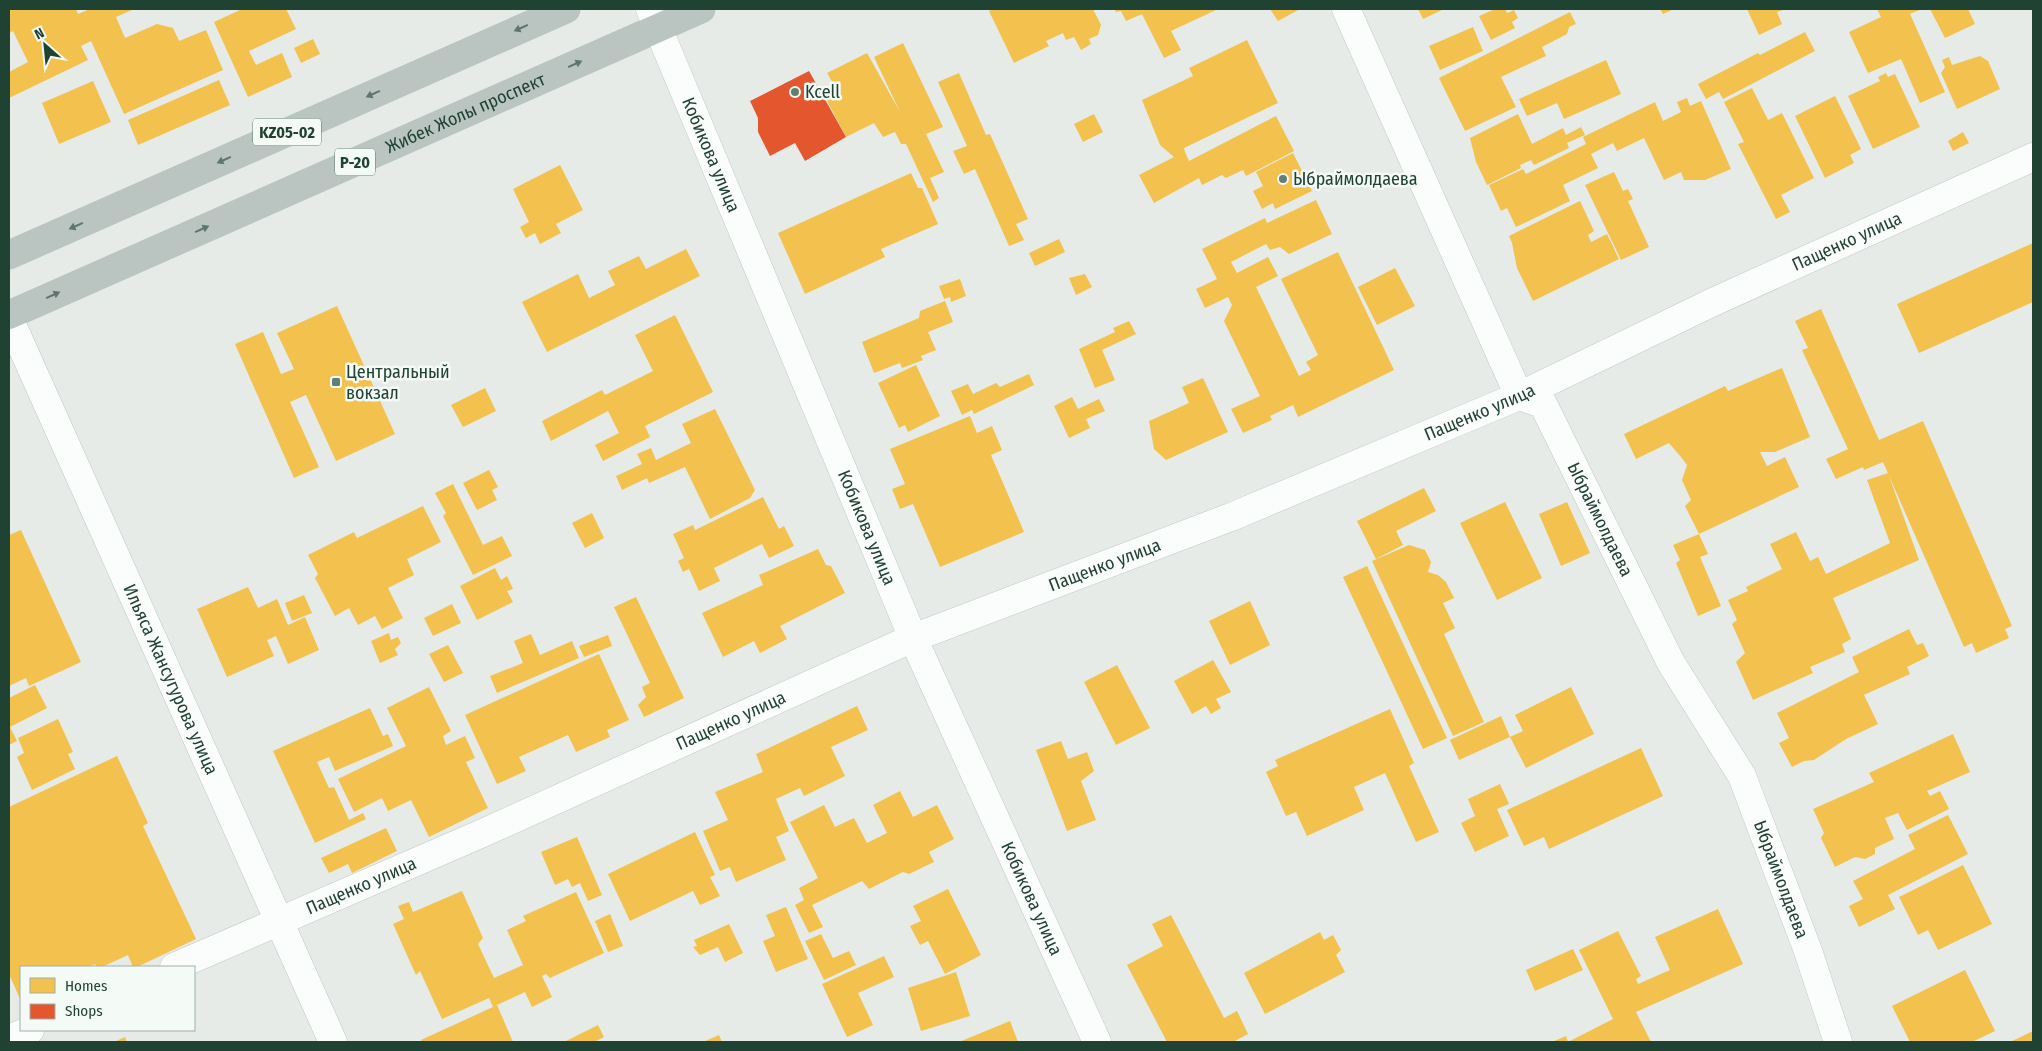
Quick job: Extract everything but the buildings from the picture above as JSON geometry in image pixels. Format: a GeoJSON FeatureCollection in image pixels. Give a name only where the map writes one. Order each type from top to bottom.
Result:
{"type":"FeatureCollection","features":[{"type":"Feature","properties":{"kind":"highway","name":"KZ05-02"},"geometry":{"type":"LineString","coordinates":[[9,256],[566,9]]}},
{"type":"Feature","properties":{"kind":"highway","name":"Жибек Жолы проспект"},"geometry":{"type":"LineString","coordinates":[[9,316],[654,18],[701,9]]}},
{"type":"Feature","properties":{"kind":"street"},"geometry":{"type":"LineString","coordinates":[[1346,9],[1519,396]]}},
{"type":"Feature","properties":{"kind":"street","name":"Кобикова улица"},"geometry":{"type":"LineString","coordinates":[[654,18],[913,638],[1097,1042]]}},
{"type":"Feature","properties":{"kind":"street","name":"Пащенко улица"},"geometry":{"type":"LineString","coordinates":[[176,966],[485,832],[913,638],[1231,517],[1519,396],[1711,302],[2033,157]]}},
{"type":"Feature","properties":{"kind":"street","name":"Ильяса Жансугурова улица"},"geometry":{"type":"LineString","coordinates":[[9,316],[333,1042]]}},
{"type":"Feature","properties":{"kind":"street","name":"Ыбраймолдаева"},"geometry":{"type":"LineString","coordinates":[[1519,396],[1543,404],[1671,663],[1742,776],[1808,951],[1838,1042]]}},
{"type":"Feature","properties":{"kind":"street"},"geometry":{"type":"LineString","coordinates":[[9,1039],[28,1031]]}},
{"type":"Feature","properties":{"kind":"place","name":"Kcell"},"geometry":{"type":"Point","coordinates":[795,92]}},
{"type":"Feature","properties":{"kind":"place","name":"Ыбраймолдаева"},"geometry":{"type":"Point","coordinates":[1283,179]}},
{"type":"Feature","properties":{"kind":"place","name":"Центральный вокзал"},"geometry":{"type":"Point","coordinates":[336,382]}}]}
